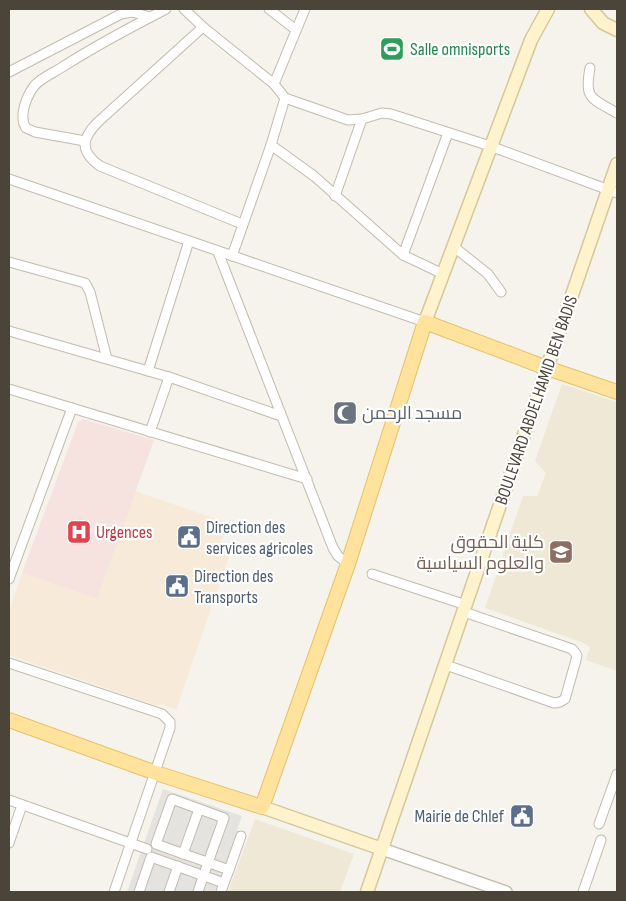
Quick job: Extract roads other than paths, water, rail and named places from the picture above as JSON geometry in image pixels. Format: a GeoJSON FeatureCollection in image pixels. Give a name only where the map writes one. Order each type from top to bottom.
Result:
{"type":"FeatureCollection","features":[{"type":"Feature","properties":{"kind":"main road"},"geometry":{"type":"LineString","coordinates":[[262,807],[348,564],[425,322],[531,40],[548,9]]}},
{"type":"Feature","properties":{"kind":"main road"},"geometry":{"type":"LineString","coordinates":[[582,9],[594,13],[610,27],[617,30]]}},
{"type":"Feature","properties":{"kind":"main road","name":"BOULEVARD ABDELHAMID BEN BADIS"},"geometry":{"type":"LineString","coordinates":[[368,892],[547,368],[613,191],[617,164]]}},
{"type":"Feature","properties":{"kind":"main road"},"geometry":{"type":"LineString","coordinates":[[425,322],[617,392]]}},
{"type":"Feature","properties":{"kind":"main road"},"geometry":{"type":"LineString","coordinates":[[9,720],[156,773],[262,807],[382,849]]}},
{"type":"Feature","properties":{"kind":"street"},"geometry":{"type":"LineString","coordinates":[[85,141],[36,132],[26,128],[23,118],[30,93],[38,83],[88,51],[166,9]]}},
{"type":"Feature","properties":{"kind":"street"},"geometry":{"type":"LineString","coordinates":[[184,9],[203,27],[274,84],[285,98],[348,120],[362,120],[382,113],[391,114],[490,146],[613,191]]}},
{"type":"Feature","properties":{"kind":"street"},"geometry":{"type":"LineString","coordinates":[[268,9],[296,30]]}},
{"type":"Feature","properties":{"kind":"street"},"geometry":{"type":"LineString","coordinates":[[274,84],[305,9]]}},
{"type":"Feature","properties":{"kind":"street"},"geometry":{"type":"LineString","coordinates":[[9,72],[122,14],[136,12],[150,17]]}},
{"type":"Feature","properties":{"kind":"street"},"geometry":{"type":"LineString","coordinates":[[203,27],[98,122],[87,134],[85,141],[90,158],[100,166],[242,224]]}},
{"type":"Feature","properties":{"kind":"street"},"geometry":{"type":"LineString","coordinates":[[590,68],[587,91],[590,96],[617,113]]}},
{"type":"Feature","properties":{"kind":"street"},"geometry":{"type":"LineString","coordinates":[[232,256],[271,145],[285,98]]}},
{"type":"Feature","properties":{"kind":"street"},"geometry":{"type":"LineString","coordinates":[[335,196],[362,120]]}},
{"type":"Feature","properties":{"kind":"street"},"geometry":{"type":"LineString","coordinates":[[403,255],[448,132]]}},
{"type":"Feature","properties":{"kind":"street"},"geometry":{"type":"LineString","coordinates":[[271,145],[314,176],[403,255],[444,274]]}},
{"type":"Feature","properties":{"kind":"street"},"geometry":{"type":"LineString","coordinates":[[9,179],[425,322]]}},
{"type":"Feature","properties":{"kind":"street"},"geometry":{"type":"LineString","coordinates":[[148,371],[189,241]]}},
{"type":"Feature","properties":{"kind":"street"},"geometry":{"type":"LineString","coordinates":[[454,247],[488,274],[501,292]]}},
{"type":"Feature","properties":{"kind":"street"},"geometry":{"type":"LineString","coordinates":[[218,252],[308,479],[333,548],[338,556],[348,564]]}},
{"type":"Feature","properties":{"kind":"street"},"geometry":{"type":"LineString","coordinates":[[9,262],[85,283],[90,292],[107,359]]}},
{"type":"Feature","properties":{"kind":"street"},"geometry":{"type":"LineString","coordinates":[[9,331],[169,377],[282,416]]}},
{"type":"Feature","properties":{"kind":"street"},"geometry":{"type":"LineString","coordinates":[[150,432],[169,377]]}},
{"type":"Feature","properties":{"kind":"street"},"geometry":{"type":"LineString","coordinates":[[9,389],[308,479]]}},
{"type":"Feature","properties":{"kind":"street"},"geometry":{"type":"LineString","coordinates":[[9,579],[12,560],[72,408]]}},
{"type":"Feature","properties":{"kind":"street"},"geometry":{"type":"LineString","coordinates":[[372,574],[572,649],[577,655],[565,699],[560,702],[554,702],[446,664]]}},
{"type":"Feature","properties":{"kind":"street"},"geometry":{"type":"LineString","coordinates":[[9,663],[162,714],[170,722],[170,728],[156,773],[114,892]]}},
{"type":"Feature","properties":{"kind":"street"},"geometry":{"type":"LineString","coordinates":[[599,824],[617,774]]}},
{"type":"Feature","properties":{"kind":"street"},"geometry":{"type":"LineString","coordinates":[[9,800],[132,844],[178,866],[224,883]]}},
{"type":"Feature","properties":{"kind":"street"},"geometry":{"type":"LineString","coordinates":[[139,892],[149,853],[156,844],[172,800],[224,818],[198,892]]}},
{"type":"Feature","properties":{"kind":"street"},"geometry":{"type":"LineString","coordinates":[[9,843],[22,805]]}},
{"type":"Feature","properties":{"kind":"street"},"geometry":{"type":"LineString","coordinates":[[183,854],[199,809]]}},
{"type":"Feature","properties":{"kind":"street"},"geometry":{"type":"LineString","coordinates":[[221,892],[241,836]]}},
{"type":"Feature","properties":{"kind":"street"},"geometry":{"type":"LineString","coordinates":[[583,892],[601,840]]}},
{"type":"Feature","properties":{"kind":"street"},"geometry":{"type":"LineString","coordinates":[[156,844],[229,870]]}},
{"type":"Feature","properties":{"kind":"street"},"geometry":{"type":"LineString","coordinates":[[382,849],[506,892]]}},
{"type":"Feature","properties":{"kind":"street"},"geometry":{"type":"LineString","coordinates":[[169,892],[178,866]]}},
{"type":"Feature","properties":{"kind":"place","name":"Salle omnisports"},"geometry":{"type":"Point","coordinates":[392,49]}},
{"type":"Feature","properties":{"kind":"place","name":"مسجد الرحمن"},"geometry":{"type":"Point","coordinates":[345,413]}},
{"type":"Feature","properties":{"kind":"place","name":"Urgences"},"geometry":{"type":"Point","coordinates":[79,532]}},
{"type":"Feature","properties":{"kind":"place","name":"Direction des services agricoles"},"geometry":{"type":"Point","coordinates":[189,537]}},
{"type":"Feature","properties":{"kind":"place","name":"كلية الحقوق والعلوم السياسية"},"geometry":{"type":"Point","coordinates":[561,552]}},
{"type":"Feature","properties":{"kind":"place","name":"Direction des Transports"},"geometry":{"type":"Point","coordinates":[177,586]}},
{"type":"Feature","properties":{"kind":"place","name":"Mairie de Chlef"},"geometry":{"type":"Point","coordinates":[522,816]}}]}
